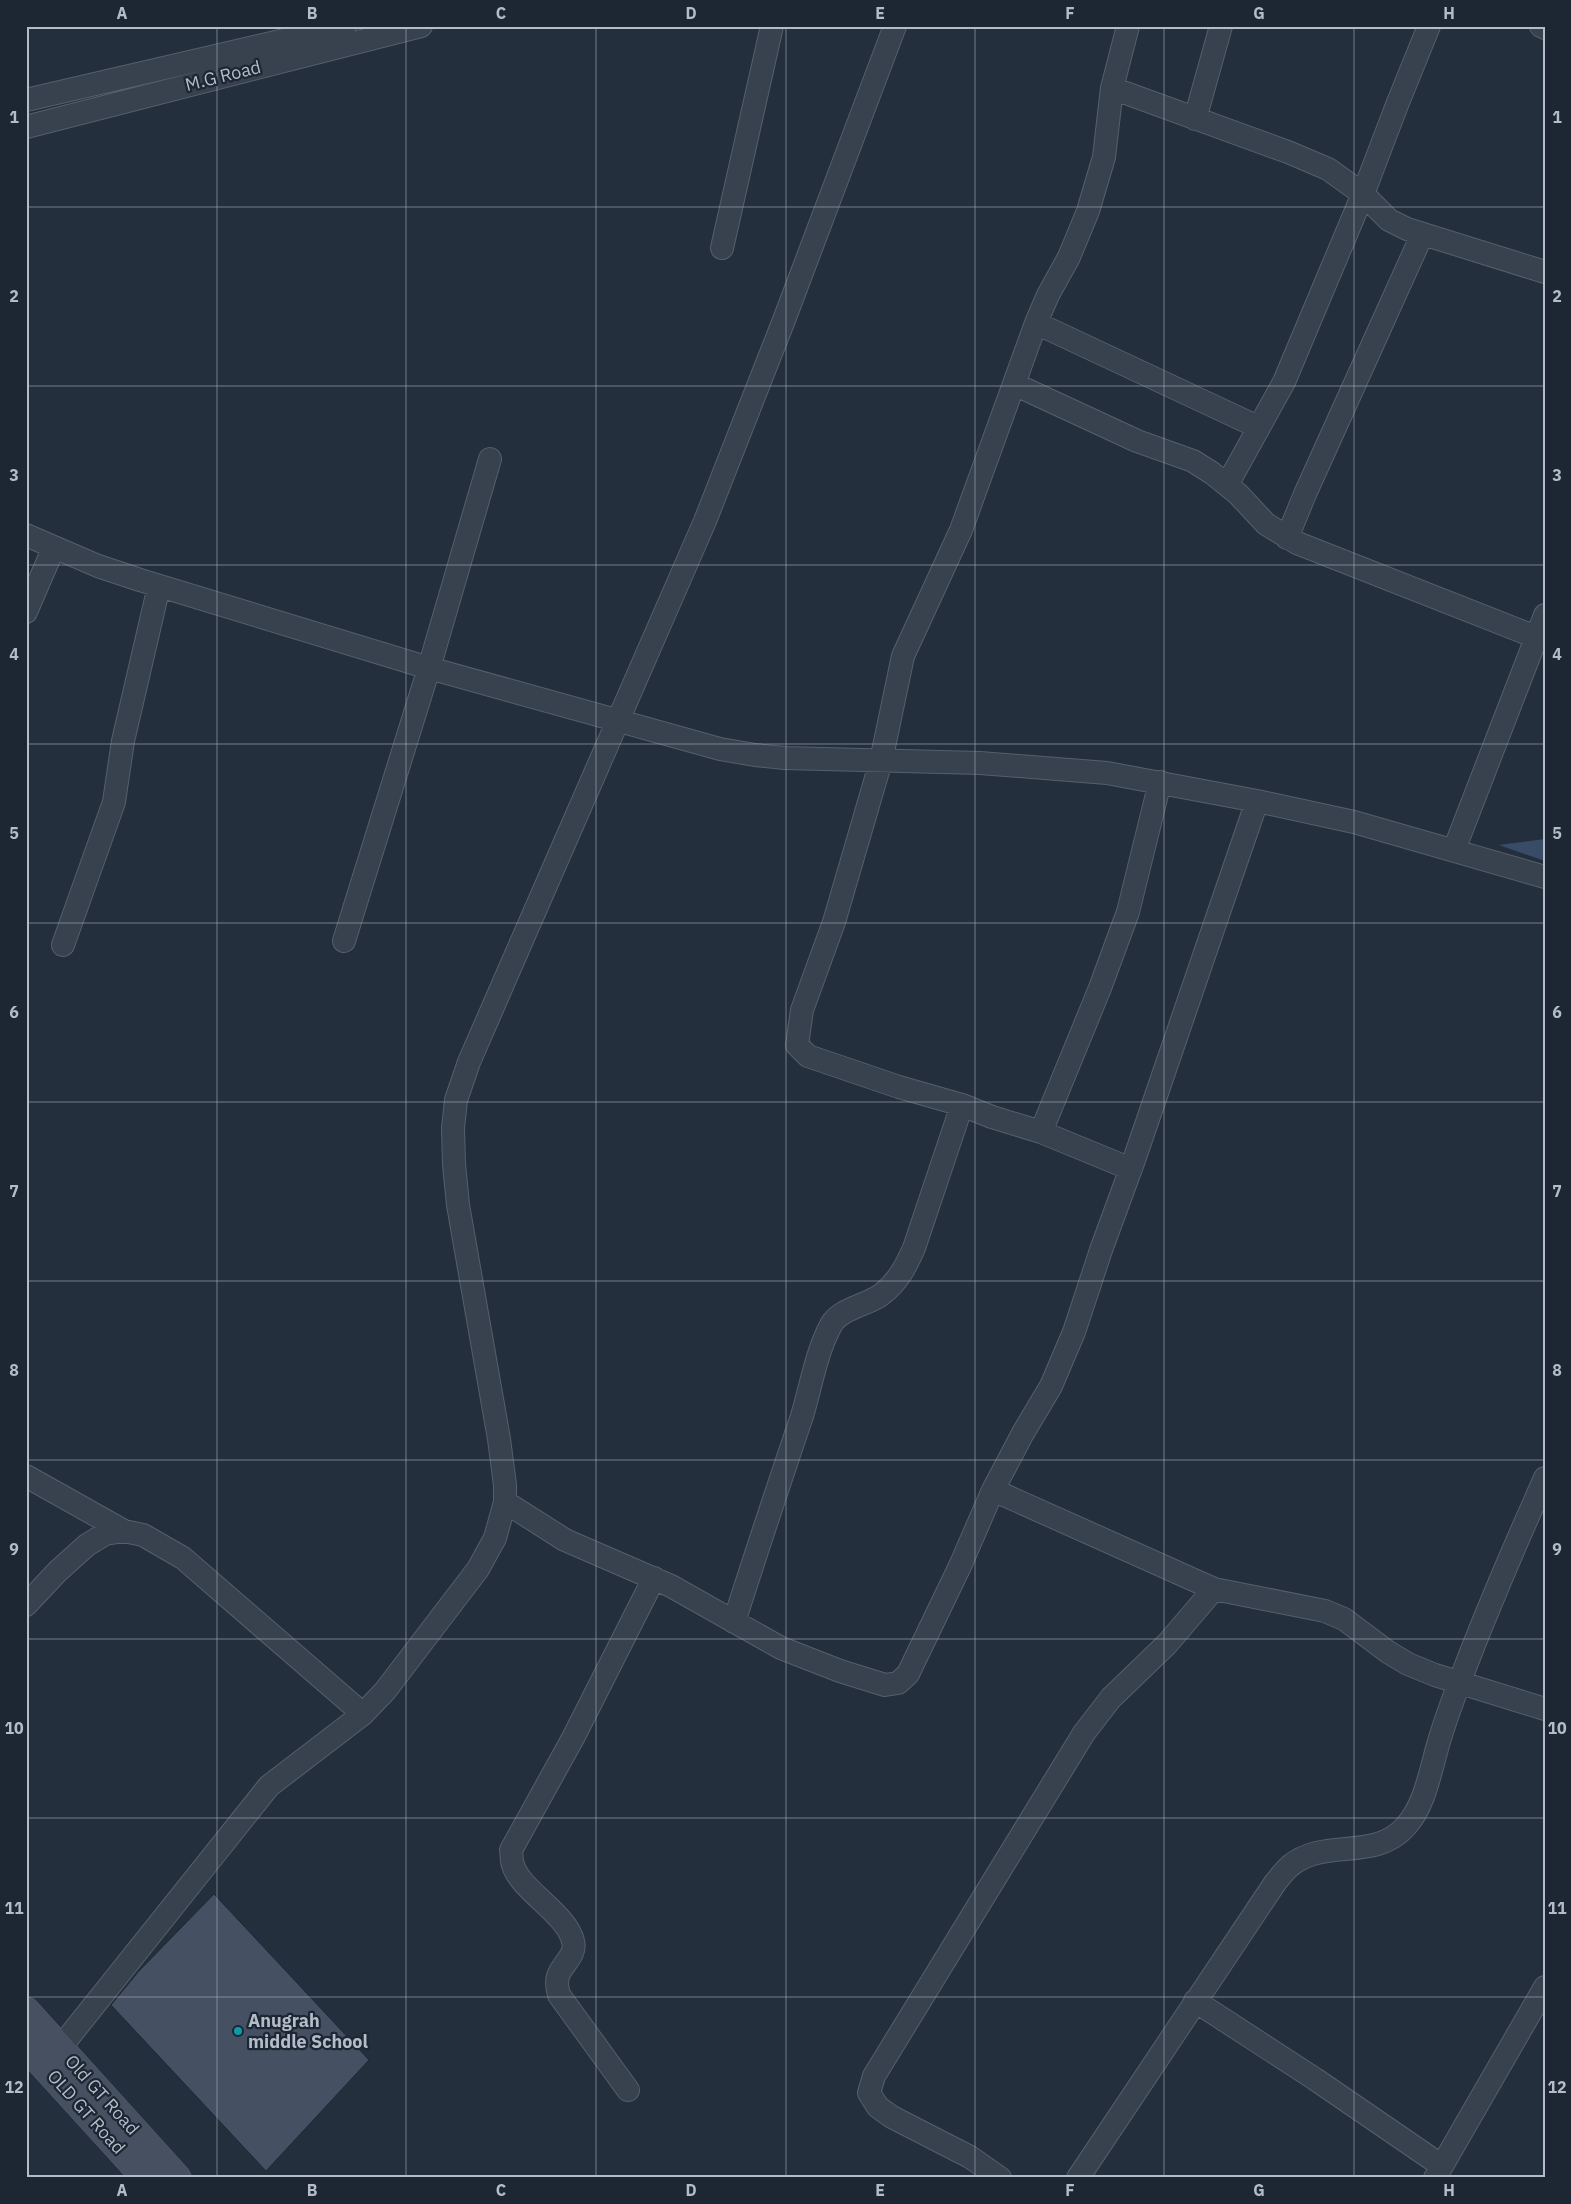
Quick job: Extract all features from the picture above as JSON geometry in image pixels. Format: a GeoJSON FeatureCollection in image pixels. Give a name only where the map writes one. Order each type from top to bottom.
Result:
{"type":"FeatureCollection","features":[{"type":"Feature","properties":{"kind":"main road","name":"Old GT Road"},"geometry":{"type":"LineString","coordinates":[[26,2011],[177,2178]]}},
{"type":"Feature","properties":{"kind":"main road","name":"OLD GT Road"},"geometry":{"type":"LineString","coordinates":[[26,2046],[146,2178]]}},
{"type":"Feature","properties":{"kind":"street","name":"M.G Road"},"geometry":{"type":"LineString","coordinates":[[26,100],[345,26]]}},
{"type":"Feature","properties":{"kind":"street","name":"M.G Road"},"geometry":{"type":"LineString","coordinates":[[26,127],[420,26]]}},
{"type":"Feature","properties":{"kind":"street"},"geometry":{"type":"LineString","coordinates":[[722,248],[772,26]]}},
{"type":"Feature","properties":{"kind":"street"},"geometry":{"type":"LineString","coordinates":[[60,2048],[270,1786],[363,1714],[385,1691],[478,1569],[495,1538],[505,1502],[499,1439],[458,1205],[452,1128],[456,1100],[469,1062],[705,521],[784,320],[895,26]]}},
{"type":"Feature","properties":{"kind":"street"},"geometry":{"type":"LineString","coordinates":[[1128,26],[1112,88],[1104,157],[1088,211],[1069,257],[1048,295],[1036,324],[961,530],[903,656],[881,762],[834,922],[802,1010],[797,1045],[808,1056],[1041,1132],[1131,1169]]}},
{"type":"Feature","properties":{"kind":"street"},"geometry":{"type":"LineString","coordinates":[[1195,118],[1221,26]]}},
{"type":"Feature","properties":{"kind":"street"},"geometry":{"type":"LineString","coordinates":[[1227,485],[1284,382],[1363,194],[1396,105],[1429,26]]}},
{"type":"Feature","properties":{"kind":"street"},"geometry":{"type":"LineString","coordinates":[[1112,88],[1328,169],[1363,194],[1389,220],[1422,235],[1545,272]]}},
{"type":"Feature","properties":{"kind":"street"},"geometry":{"type":"LineString","coordinates":[[1287,538],[1304,494],[1422,235]]}},
{"type":"Feature","properties":{"kind":"street"},"geometry":{"type":"LineString","coordinates":[[1036,324],[1258,427]]}},
{"type":"Feature","properties":{"kind":"street"},"geometry":{"type":"LineString","coordinates":[[1014,384],[1137,441],[1193,461],[1227,485],[1266,524],[1287,538],[1538,645]]}},
{"type":"Feature","properties":{"kind":"street"},"geometry":{"type":"LineString","coordinates":[[344,941],[429,668],[490,459]]}},
{"type":"Feature","properties":{"kind":"street"},"geometry":{"type":"LineString","coordinates":[[26,535],[98,566],[429,668],[618,721],[755,756],[881,762],[980,763],[1107,772],[1354,822],[1545,877]]}},
{"type":"Feature","properties":{"kind":"street"},"geometry":{"type":"LineString","coordinates":[[26,612],[54,547]]}},
{"type":"Feature","properties":{"kind":"street"},"geometry":{"type":"LineString","coordinates":[[63,945],[114,802],[123,741],[159,586]]}},
{"type":"Feature","properties":{"kind":"street"},"geometry":{"type":"LineString","coordinates":[[1454,850],[1538,645],[1545,615]]}},
{"type":"Feature","properties":{"kind":"street"},"geometry":{"type":"LineString","coordinates":[[1041,1132],[1100,988],[1128,912],[1160,782]]}},
{"type":"Feature","properties":{"kind":"street"},"geometry":{"type":"LineString","coordinates":[[505,1502],[565,1540],[654,1578],[781,1648],[840,1671],[885,1685],[898,1683],[908,1674],[993,1490],[1022,1433],[1051,1386],[1074,1332],[1257,801]]}},
{"type":"Feature","properties":{"kind":"street"},"geometry":{"type":"LineString","coordinates":[[734,1622],[808,1397],[821,1347],[832,1323],[856,1306],[881,1296],[896,1281],[905,1268],[914,1248],[962,1105]]}},
{"type":"Feature","properties":{"kind":"street"},"geometry":{"type":"LineString","coordinates":[[26,1476],[124,1531],[143,1535],[183,1558],[363,1714]]}},
{"type":"Feature","properties":{"kind":"street"},"geometry":{"type":"LineString","coordinates":[[1078,2178],[1275,1882],[1291,1865],[1309,1856],[1331,1850],[1375,1846],[1392,1838],[1406,1826],[1419,1804],[1431,1774],[1459,1682],[1545,1478]]}},
{"type":"Feature","properties":{"kind":"street"},"geometry":{"type":"LineString","coordinates":[[993,1490],[1214,1589],[1325,1611],[1344,1619],[1388,1652],[1408,1664],[1545,1710]]}},
{"type":"Feature","properties":{"kind":"street"},"geometry":{"type":"LineString","coordinates":[[26,1605],[58,1571],[87,1545],[105,1534],[124,1531]]}},
{"type":"Feature","properties":{"kind":"street"},"geometry":{"type":"LineString","coordinates":[[628,2090],[558,1995],[557,1984],[559,1974],[572,1952],[574,1942],[559,1917],[520,1878],[513,1866],[511,1850],[573,1738],[654,1578]]}},
{"type":"Feature","properties":{"kind":"street"},"geometry":{"type":"LineString","coordinates":[[1000,2178],[970,2156],[892,2117],[878,2107],[869,2093],[874,2076],[1084,1733],[1111,1698],[1167,1644],[1214,1589]]}},
{"type":"Feature","properties":{"kind":"street"},"geometry":{"type":"LineString","coordinates":[[1195,2001],[1315,2079],[1438,2172],[1545,1987]]}},
{"type":"Feature","properties":{"kind":"water"},"geometry":{"type":"Polygon","coordinates":[[[1545,839],[1545,861],[1499,845],[1545,839]]]}},
{"type":"Feature","properties":{"kind":"building","name":"Anugrah middle School"},"geometry":{"type":"Polygon","coordinates":[[[214,1894],[369,2060],[266,2171],[111,2005],[139,1971],[214,1894]]]}},
{"type":"Feature","properties":{"kind":"place","name":"Anugrah middle School"},"geometry":{"type":"Point","coordinates":[238,2031]}}]}
